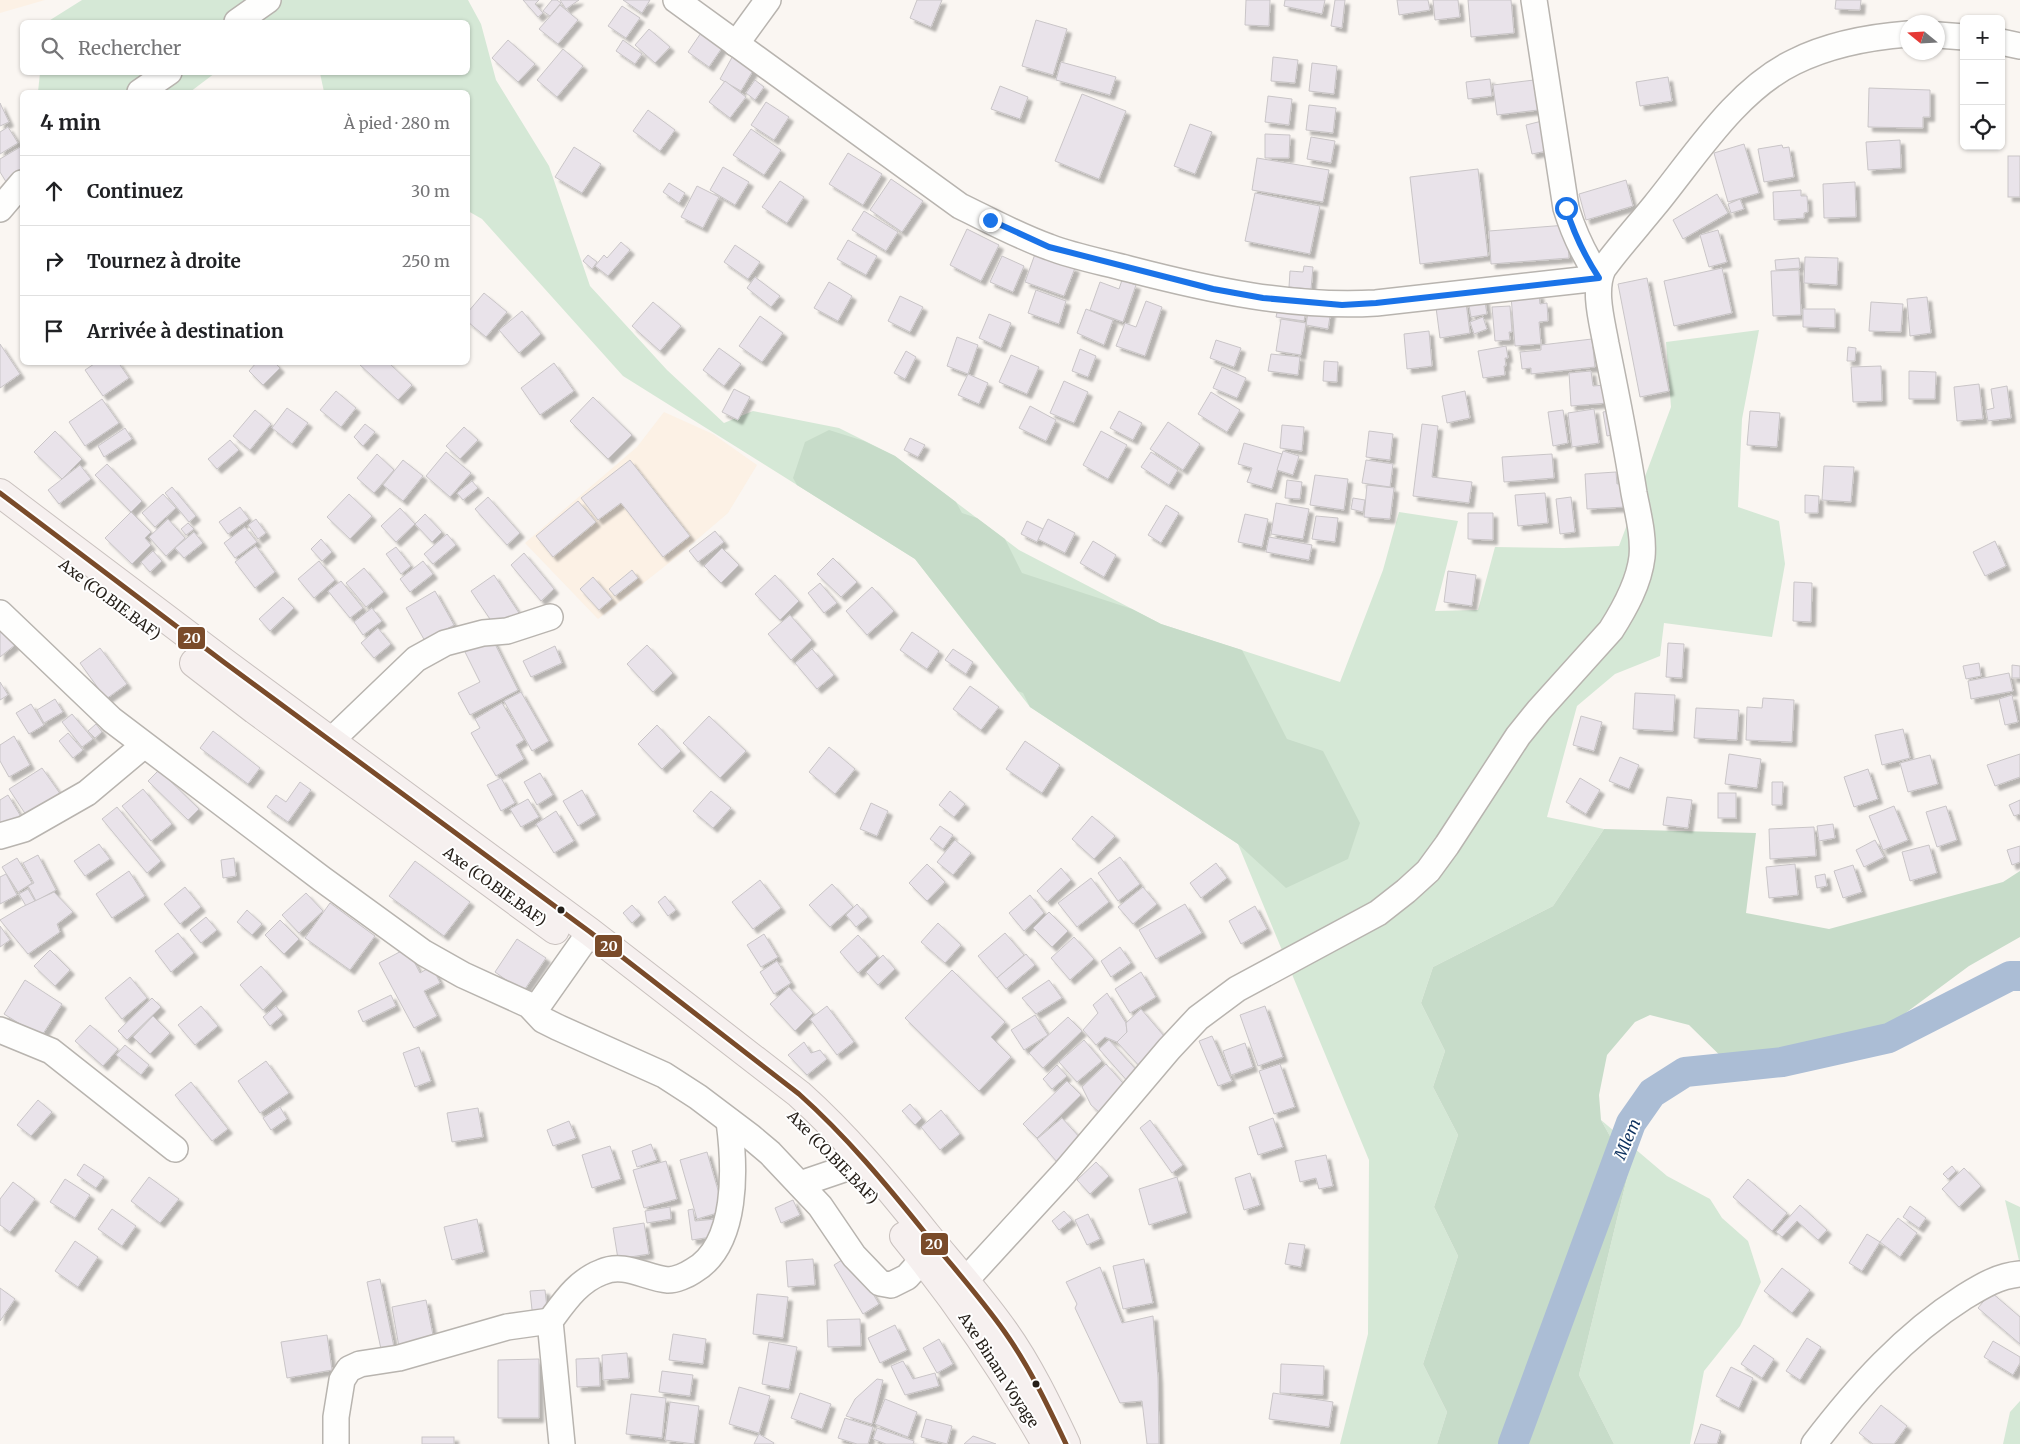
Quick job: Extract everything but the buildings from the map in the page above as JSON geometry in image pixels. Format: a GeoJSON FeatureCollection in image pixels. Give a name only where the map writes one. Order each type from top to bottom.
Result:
{"type":"FeatureCollection","features":[{"type":"Feature","properties":{"kind":"highway","name":"Axe (CO.BIE.BAF)"},"geometry":{"type":"LineString","coordinates":[[0,493],[218,670]]}},
{"type":"Feature","properties":{"kind":"highway","name":"Axe (CO.BIE.BAF)"},"geometry":{"type":"LineString","coordinates":[[0,515],[218,670],[584,940],[799,1094],[828,1120],[880,1176],[958,1289]]}},
{"type":"Feature","properties":{"kind":"highway","name":"Axe (CO.BIE.BAF)"},"geometry":{"type":"LineString","coordinates":[[584,940],[814,1133],[848,1168],[922,1259],[958,1289]]}},
{"type":"Feature","properties":{"kind":"highway","name":"Axe Binam Voyage"},"geometry":{"type":"LineString","coordinates":[[958,1289],[1046,1444]]}},
{"type":"Feature","properties":{"kind":"highway","name":"Axe Binam Voyage"},"geometry":{"type":"LineString","coordinates":[[958,1289],[1005,1333],[1043,1396],[1066,1444]]}},
{"type":"Feature","properties":{"kind":"street"},"geometry":{"type":"LineString","coordinates":[[241,20],[268,0]]}},
{"type":"Feature","properties":{"kind":"street"},"geometry":{"type":"LineString","coordinates":[[676,0],[960,206],[1049,247],[1093,260],[1229,292],[1263,298],[1342,305],[1376,303],[1599,278]]}},
{"type":"Feature","properties":{"kind":"street"},"geometry":{"type":"LineString","coordinates":[[736,44],[768,0]]}},
{"type":"Feature","properties":{"kind":"street"},"geometry":{"type":"LineString","coordinates":[[1534,0],[1566,208],[1582,253],[1599,278]]}},
{"type":"Feature","properties":{"kind":"street"},"geometry":{"type":"LineString","coordinates":[[958,1289],[1064,1172],[1169,1049],[1198,1018],[1237,989],[1378,913],[1428,871],[1518,736],[1601,642],[1621,615],[1640,570],[1642,544],[1629,461],[1603,326],[1598,291],[1599,278],[1611,258],[1710,137],[1756,88],[1794,62],[1816,53],[1870,37],[1900,35]]}},
{"type":"Feature","properties":{"kind":"street"},"geometry":{"type":"LineString","coordinates":[[1945,35],[1960,36]]}},
{"type":"Feature","properties":{"kind":"street"},"geometry":{"type":"LineString","coordinates":[[2005,43],[2020,46]]}},
{"type":"Feature","properties":{"kind":"street"},"geometry":{"type":"LineString","coordinates":[[143,90],[165,75]]}},
{"type":"Feature","properties":{"kind":"street"},"geometry":{"type":"LineString","coordinates":[[0,210],[20,185]]}},
{"type":"Feature","properties":{"kind":"street"},"geometry":{"type":"LineString","coordinates":[[0,613],[84,695],[143,746],[424,953],[463,975],[535,1010],[543,1020],[664,1075],[730,1120],[770,1153],[800,1184],[820,1206],[866,1270],[880,1283],[891,1285],[907,1277],[922,1259]]}},
{"type":"Feature","properties":{"kind":"street"},"geometry":{"type":"LineString","coordinates":[[323,747],[416,659],[433,649],[446,643],[482,633],[507,631],[550,617]]}},
{"type":"Feature","properties":{"kind":"street"},"geometry":{"type":"LineString","coordinates":[[0,836],[24,829],[87,793],[143,746]]}},
{"type":"Feature","properties":{"kind":"street"},"geometry":{"type":"LineString","coordinates":[[535,1010],[584,940]]}},
{"type":"Feature","properties":{"kind":"street"},"geometry":{"type":"LineString","coordinates":[[0,1030],[51,1052],[175,1149]]}},
{"type":"Feature","properties":{"kind":"street"},"geometry":{"type":"LineString","coordinates":[[562,1444],[550,1321],[570,1295],[585,1280],[603,1271],[620,1268],[670,1280],[688,1274],[702,1266],[711,1257],[718,1245],[732,1193],[734,1169],[730,1120]]}},
{"type":"Feature","properties":{"kind":"street"},"geometry":{"type":"LineString","coordinates":[[800,1184],[848,1168]]}},
{"type":"Feature","properties":{"kind":"street"},"geometry":{"type":"LineString","coordinates":[[1814,1444],[1863,1384],[1896,1349],[1930,1320],[1987,1283],[2007,1275],[2020,1274]]}},
{"type":"Feature","properties":{"kind":"street"},"geometry":{"type":"LineString","coordinates":[[336,1444],[336,1417],[342,1380],[349,1369],[360,1364],[415,1354],[462,1338],[507,1327],[550,1321]]}},
{"type":"Feature","properties":{"kind":"shaded area"},"geometry":{"type":"Polygon","coordinates":[[[0,0],[45,0],[0,13],[0,0]]]}},
{"type":"Feature","properties":{"kind":"shaded area"},"geometry":{"type":"Polygon","coordinates":[[[664,412],[713,434],[757,465],[728,513],[679,555],[598,619],[525,543],[637,447],[664,412]]]}},
{"type":"Feature","properties":{"kind":"green space"},"geometry":{"type":"Polygon","coordinates":[[[82,0],[468,0],[481,24],[496,80],[549,166],[590,286],[667,370],[724,423],[753,411],[839,428],[895,456],[1019,550],[1161,624],[1340,682],[1383,570],[1399,512],[1458,521],[1435,611],[1478,610],[1495,547],[1564,548],[1619,546],[1671,407],[1666,342],[1759,330],[1742,419],[1738,507],[1779,521],[1785,564],[1772,637],[1664,623],[1660,656],[1615,674],[1577,706],[1547,817],[1604,829],[1553,906],[1433,967],[1421,1003],[1445,1051],[1433,1087],[1458,1135],[1434,1207],[1458,1256],[1423,1364],[1447,1412],[1437,1444],[1340,1444],[1368,1334],[1369,1160],[1238,844],[1030,707],[915,559],[623,376],[482,219],[470,212],[470,90],[324,90],[320,75],[470,75],[470,20],[50,20],[82,0]]]}},
{"type":"Feature","properties":{"kind":"green space"},"geometry":{"type":"Polygon","coordinates":[[[40,75],[212,75],[193,90],[38,90],[40,75]]]}},
{"type":"Feature","properties":{"kind":"green space"},"geometry":{"type":"Polygon","coordinates":[[[829,430],[864,441],[895,456],[956,502],[962,513],[977,518],[1005,539],[1022,573],[1132,609],[1161,624],[1242,650],[1287,739],[1323,751],[1360,823],[1348,859],[1286,888],[1238,844],[1030,707],[1023,693],[1018,691],[915,559],[797,485],[793,478],[805,442],[829,430]]]}},
{"type":"Feature","properties":{"kind":"green space"},"geometry":{"type":"Polygon","coordinates":[[[1604,829],[1756,833],[1746,913],[1829,929],[2003,882],[2020,871],[2020,937],[1969,966],[1865,1043],[1746,1081],[1689,1025],[1650,1015],[1635,1022],[1607,1055],[1599,1095],[1601,1120],[1629,1170],[1579,1375],[1614,1444],[1437,1444],[1447,1412],[1423,1364],[1458,1256],[1434,1207],[1458,1135],[1433,1087],[1445,1051],[1421,1003],[1433,967],[1553,906],[1604,829]]]}},
{"type":"Feature","properties":{"kind":"green space"},"geometry":{"type":"Polygon","coordinates":[[[1601,1120],[1667,1176],[1710,1199],[1722,1218],[1748,1241],[1761,1282],[1740,1326],[1704,1371],[1690,1444],[1614,1444],[1579,1375],[1629,1170],[1601,1120]]]}},
{"type":"Feature","properties":{"kind":"green space"},"geometry":{"type":"Polygon","coordinates":[[[2005,1200],[2020,1207],[2020,1265],[2005,1200]]]}},
{"type":"Feature","properties":{"kind":"green space"},"geometry":{"type":"Polygon","coordinates":[[[2020,1401],[2020,1444],[2003,1444],[2010,1412],[2020,1401]]]}},
{"type":"Feature","properties":{"kind":"waterway","name":"Mlem"},"geometry":{"type":"LineString","coordinates":[[1513,1444],[1631,1123],[1652,1093],[1685,1072],[1782,1062],[1889,1038],[2010,976],[2020,976]]}},
{"type":"Feature","properties":{"kind":"transit line","name":"20"},"geometry":{"type":"LineString","coordinates":[[0,493],[225,663],[590,932],[799,1094],[865,1161],[995,1318],[1030,1372],[1066,1444]]}},
{"type":"Feature","properties":{"kind":"route"},"geometry":{"type":"LineString","coordinates":[[990,220],[1049,247],[1173,280],[1263,298],[1342,305],[1376,303],[1460,292],[1599,278],[1582,253],[1566,208]]}}]}
